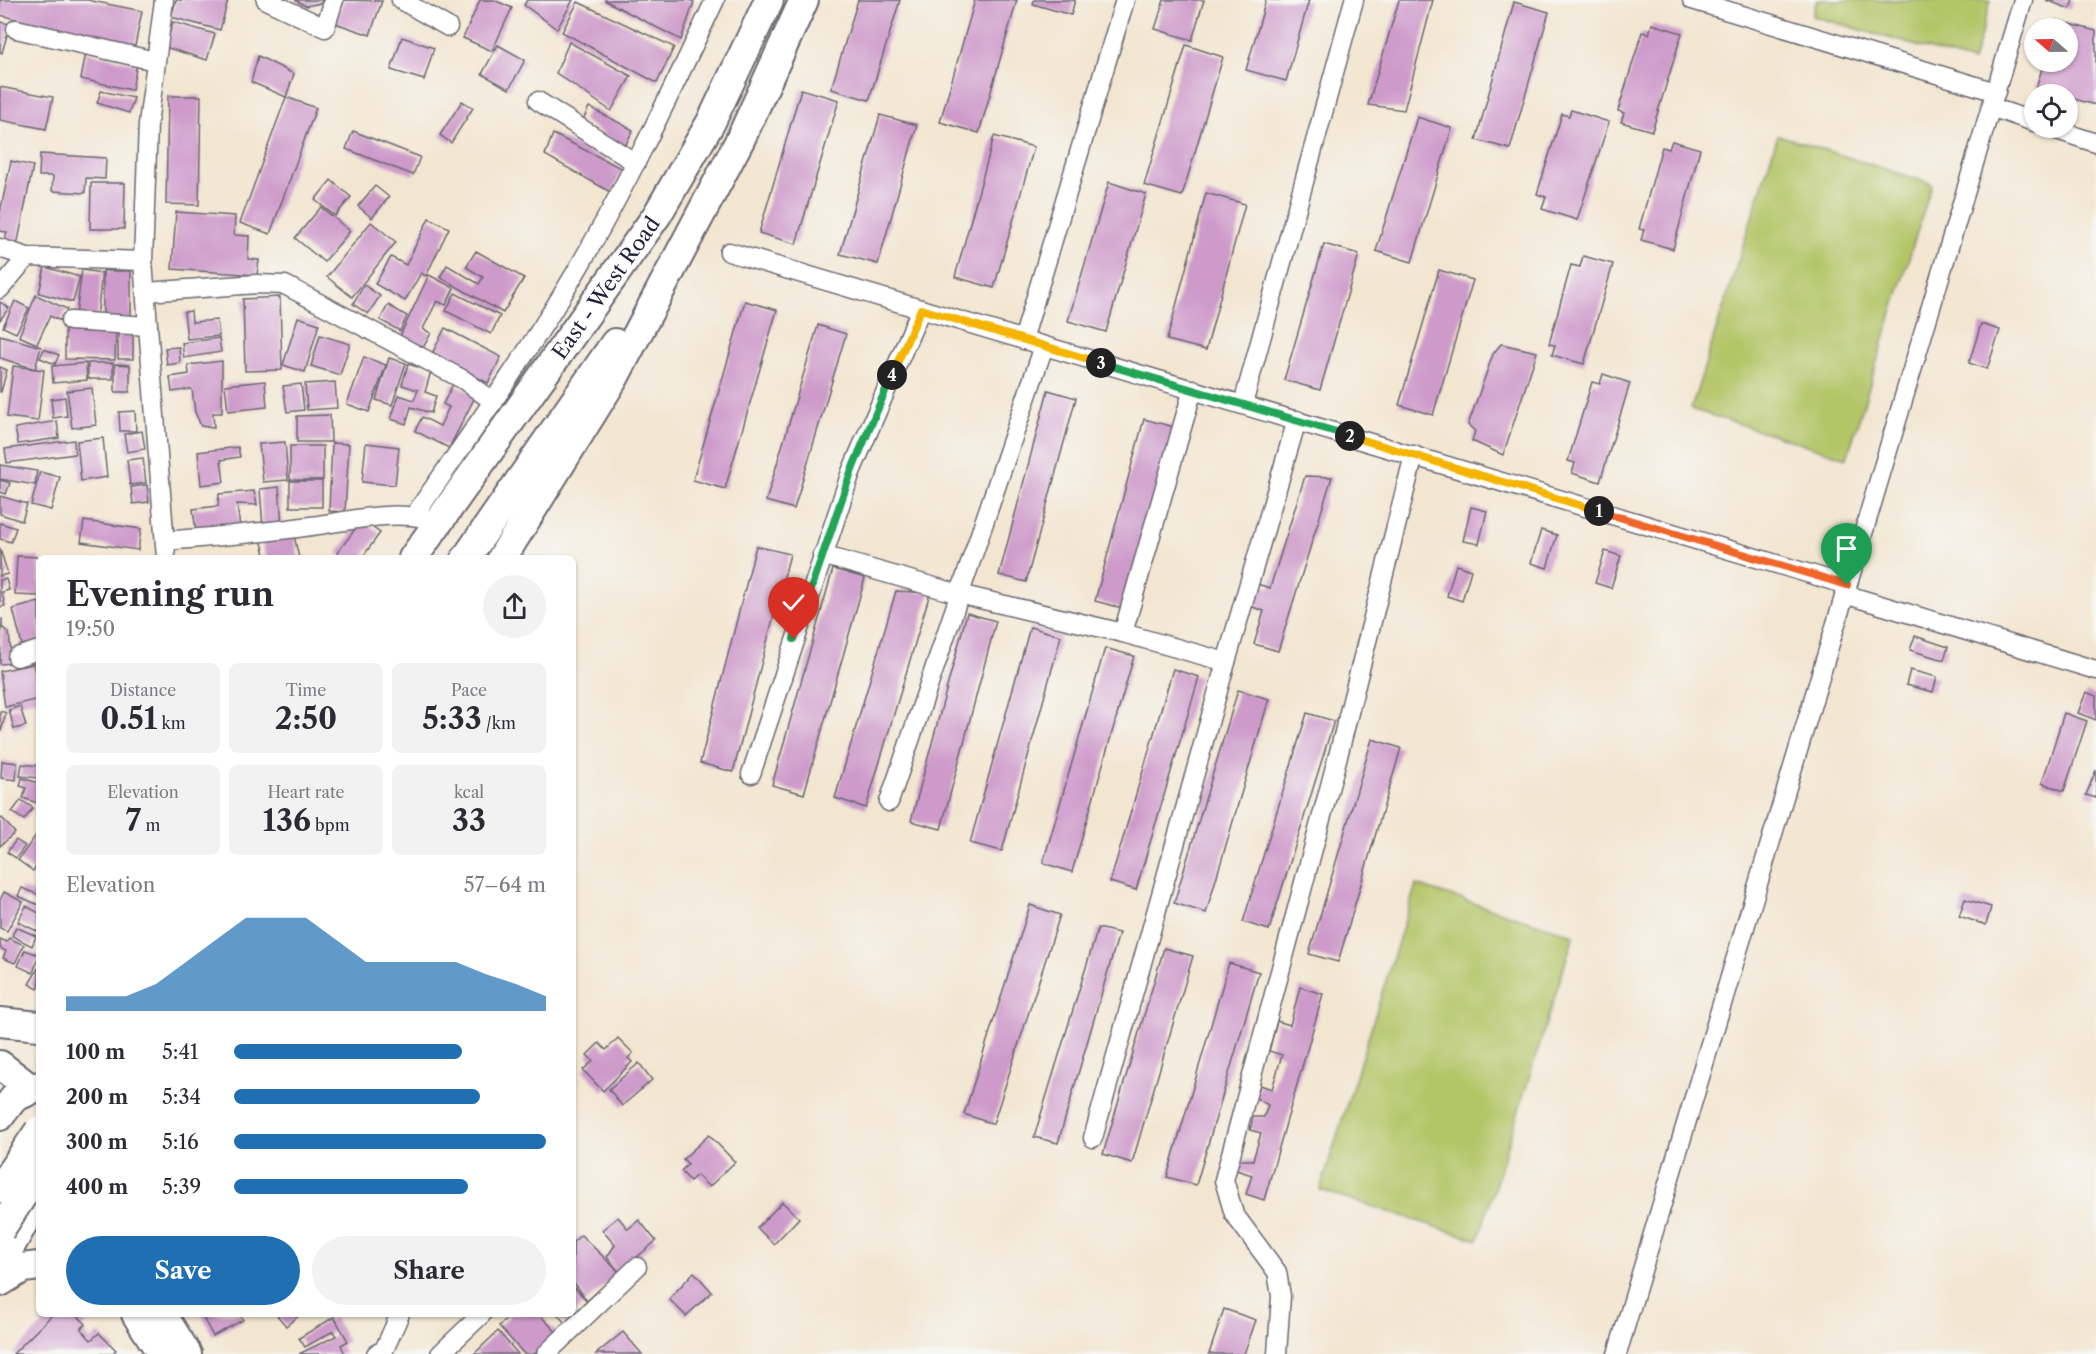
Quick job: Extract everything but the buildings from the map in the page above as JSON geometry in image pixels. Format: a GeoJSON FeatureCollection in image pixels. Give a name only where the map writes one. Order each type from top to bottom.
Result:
{"type":"FeatureCollection","features":[{"type":"Feature","properties":{"kind":"main road","name":"East - West Road"},"geometry":{"type":"LineString","coordinates":[[414,555],[426,518],[657,215],[711,122],[769,0]]}},
{"type":"Feature","properties":{"kind":"main road","name":"East - West Road"},"geometry":{"type":"LineString","coordinates":[[504,555],[614,378],[741,138],[804,0]]}},
{"type":"Feature","properties":{"kind":"main road"},"geometry":{"type":"LineString","coordinates":[[468,555],[657,215]]}},
{"type":"Feature","properties":{"kind":"main road"},"geometry":{"type":"LineString","coordinates":[[439,555],[520,458],[686,241]]}},
{"type":"Feature","properties":{"kind":"main road"},"geometry":{"type":"LineString","coordinates":[[0,1022],[36,1026]]}},
{"type":"Feature","properties":{"kind":"main road"},"geometry":{"type":"LineString","coordinates":[[0,1065],[35,1087]]}},
{"type":"Feature","properties":{"kind":"main road"},"geometry":{"type":"LineString","coordinates":[[0,1113],[14,1098],[35,1087]]}},
{"type":"Feature","properties":{"kind":"main road"},"geometry":{"type":"LineString","coordinates":[[0,1188],[36,1135]]}},
{"type":"Feature","properties":{"kind":"main road"},"geometry":{"type":"LineString","coordinates":[[0,1164],[12,1179],[25,1189],[36,1193]]}},
{"type":"Feature","properties":{"kind":"main road"},"geometry":{"type":"LineString","coordinates":[[0,1230],[36,1175]]}},
{"type":"Feature","properties":{"kind":"main road"},"geometry":{"type":"LineString","coordinates":[[0,1265],[36,1199]]}},
{"type":"Feature","properties":{"kind":"main road"},"geometry":{"type":"LineString","coordinates":[[0,1282],[23,1268],[36,1266]]}},
{"type":"Feature","properties":{"kind":"main road"},"geometry":{"type":"LineString","coordinates":[[138,1317],[162,1354]]}},
{"type":"Feature","properties":{"kind":"main road"},"geometry":{"type":"LineString","coordinates":[[164,1317],[187,1354]]}},
{"type":"Feature","properties":{"kind":"street"},"geometry":{"type":"LineString","coordinates":[[266,0],[325,28],[334,0]]}},
{"type":"Feature","properties":{"kind":"street"},"geometry":{"type":"LineString","coordinates":[[401,0],[448,27]]}},
{"type":"Feature","properties":{"kind":"street"},"geometry":{"type":"LineString","coordinates":[[159,1],[144,185],[143,261],[165,550],[240,535],[362,518],[426,518],[494,402],[564,291],[636,163],[715,0]]}},
{"type":"Feature","properties":{"kind":"street"},"geometry":{"type":"LineString","coordinates":[[1023,340],[1125,0]]}},
{"type":"Feature","properties":{"kind":"street"},"geometry":{"type":"LineString","coordinates":[[1244,404],[1354,0]]}},
{"type":"Feature","properties":{"kind":"street"},"geometry":{"type":"LineString","coordinates":[[1692,0],[1994,99],[2024,116]]}},
{"type":"Feature","properties":{"kind":"street"},"geometry":{"type":"LineString","coordinates":[[1617,1354],[2023,0]]}},
{"type":"Feature","properties":{"kind":"street"},"geometry":{"type":"LineString","coordinates":[[16,29],[155,62]]}},
{"type":"Feature","properties":{"kind":"street"},"geometry":{"type":"LineString","coordinates":[[538,101],[636,163]]}},
{"type":"Feature","properties":{"kind":"street"},"geometry":{"type":"LineString","coordinates":[[2078,137],[2096,143]]}},
{"type":"Feature","properties":{"kind":"street"},"geometry":{"type":"LineString","coordinates":[[0,248],[27,257],[143,261]]}},
{"type":"Feature","properties":{"kind":"street"},"geometry":{"type":"LineString","coordinates":[[729,252],[1414,455],[2096,670]]}},
{"type":"Feature","properties":{"kind":"street"},"geometry":{"type":"LineString","coordinates":[[0,289],[27,257]]}},
{"type":"Feature","properties":{"kind":"street"},"geometry":{"type":"LineString","coordinates":[[146,292],[256,284],[285,285],[464,380],[494,402]]}},
{"type":"Feature","properties":{"kind":"street"},"geometry":{"type":"LineString","coordinates":[[751,774],[851,472],[921,309]]}},
{"type":"Feature","properties":{"kind":"street"},"geometry":{"type":"LineString","coordinates":[[70,321],[148,326]]}},
{"type":"Feature","properties":{"kind":"street"},"geometry":{"type":"LineString","coordinates":[[888,802],[1044,346]]}},
{"type":"Feature","properties":{"kind":"street"},"geometry":{"type":"LineString","coordinates":[[1123,633],[1193,389]]}},
{"type":"Feature","properties":{"kind":"street"},"geometry":{"type":"LineString","coordinates":[[1093,1138],[1226,662],[1297,420]]}},
{"type":"Feature","properties":{"kind":"street"},"geometry":{"type":"LineString","coordinates":[[1277,1354],[1281,1296],[1277,1272],[1234,1214],[1224,1180],[1339,752],[1414,455]]}},
{"type":"Feature","properties":{"kind":"street"},"geometry":{"type":"LineString","coordinates":[[822,555],[959,594],[1123,633],[1226,662]]}},
{"type":"Feature","properties":{"kind":"street"},"geometry":{"type":"LineString","coordinates":[[17,657],[36,651]]}},
{"type":"Feature","properties":{"kind":"street"},"geometry":{"type":"LineString","coordinates":[[546,1354],[637,1267]]}},
{"type":"Feature","properties":{"kind":"street"},"geometry":{"type":"LineString","coordinates":[[383,1353],[399,1317]]}},
{"type":"Feature","properties":{"kind":"street"},"geometry":{"type":"LineString","coordinates":[[440,1354],[479,1317]]}},
{"type":"Feature","properties":{"kind":"green space"},"geometry":{"type":"Polygon","coordinates":[[[1817,0],[1991,0],[1973,62],[1812,16],[1817,0]]]}},
{"type":"Feature","properties":{"kind":"green space"},"geometry":{"type":"Polygon","coordinates":[[[1778,135],[1932,184],[1847,458],[1691,409],[1778,135]]]}},
{"type":"Feature","properties":{"kind":"green space"},"geometry":{"type":"Polygon","coordinates":[[[1416,885],[1574,935],[1478,1240],[1320,1190],[1416,885]]]}},
{"type":"Feature","properties":{"kind":"route"},"geometry":{"type":"LineString","coordinates":[[794,639],[851,472],[921,309],[1847,585]]}}]}
